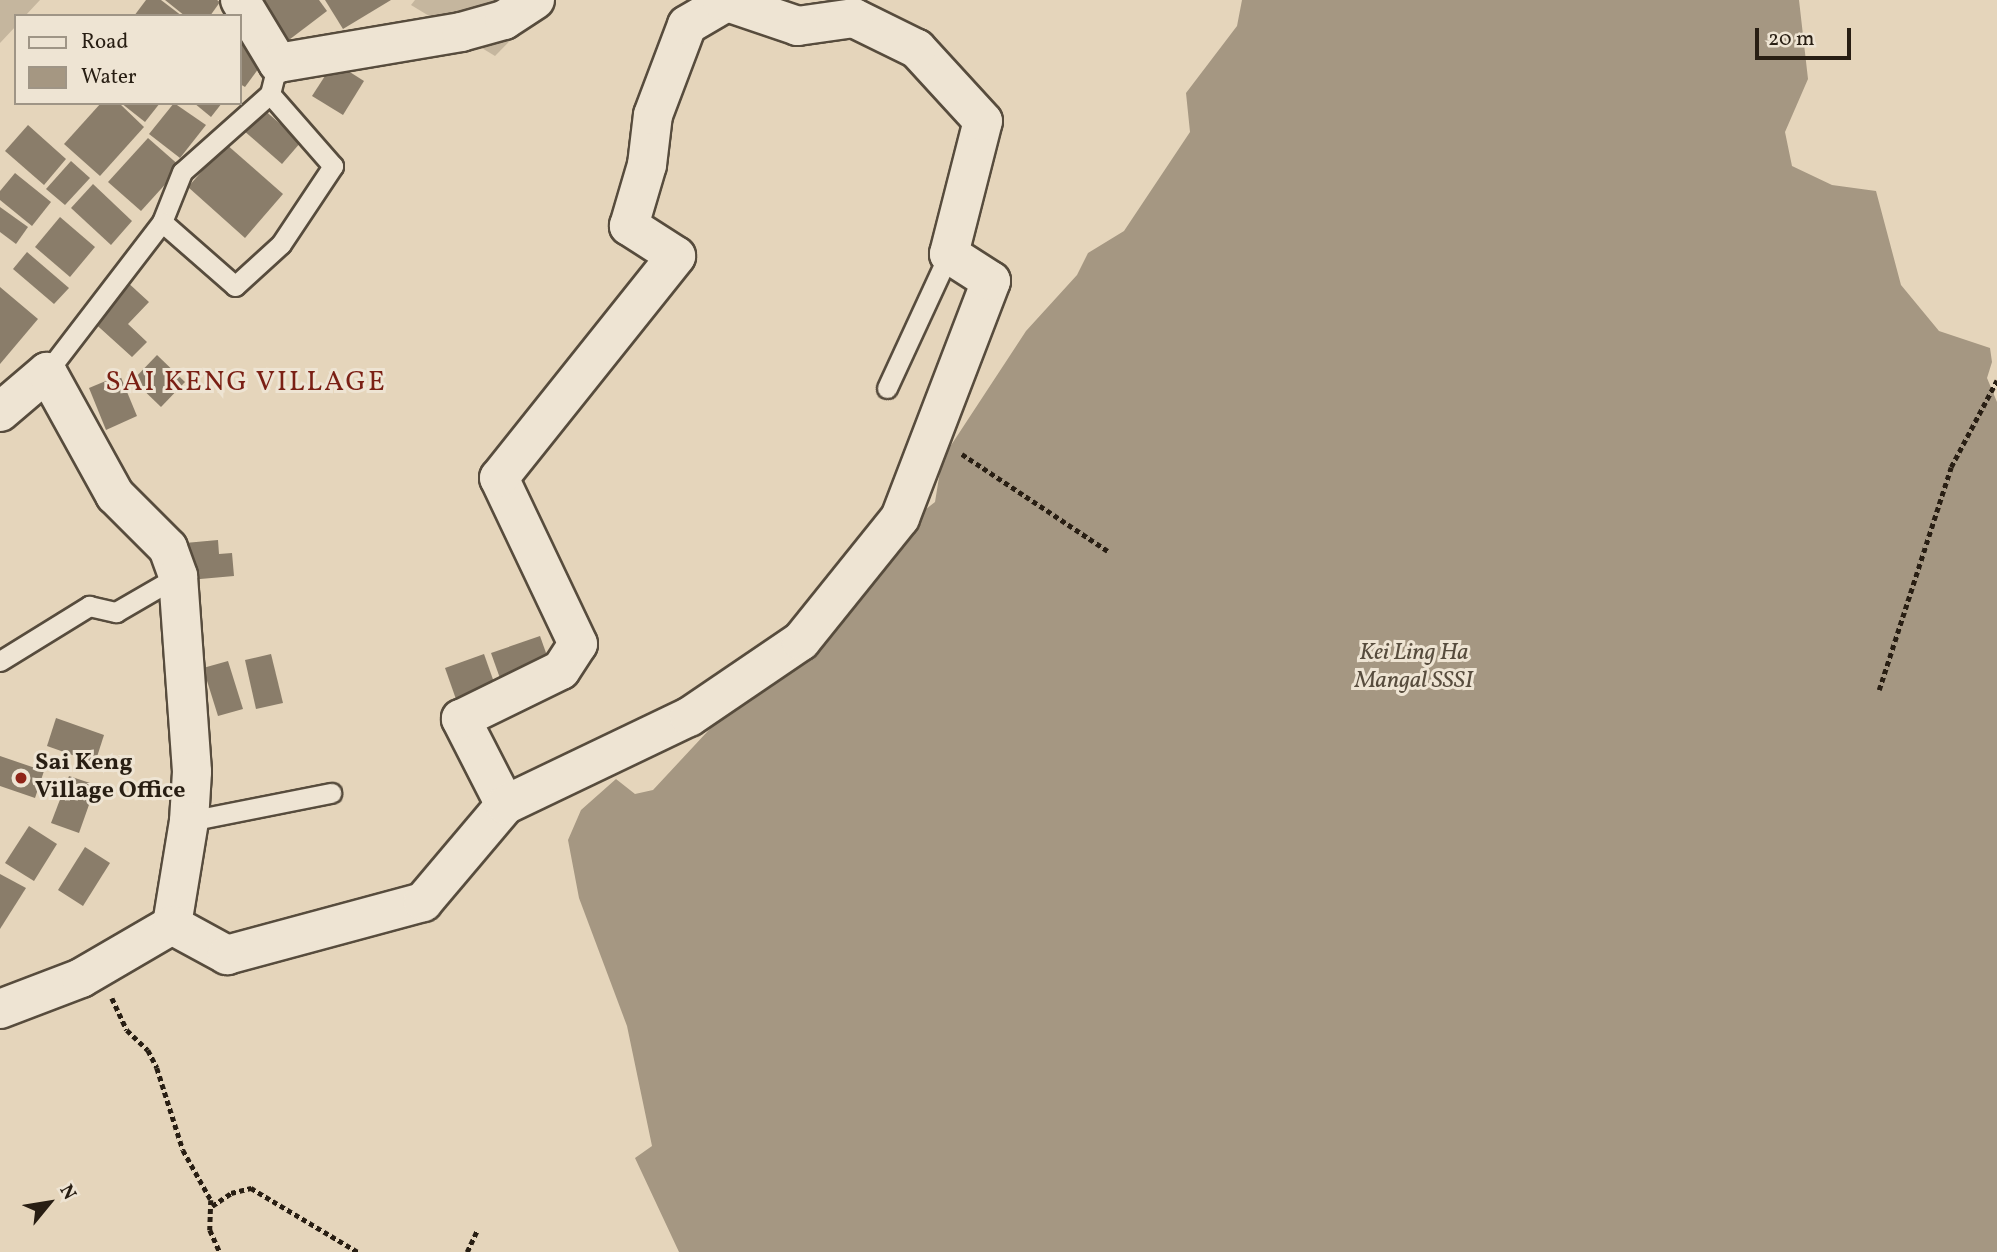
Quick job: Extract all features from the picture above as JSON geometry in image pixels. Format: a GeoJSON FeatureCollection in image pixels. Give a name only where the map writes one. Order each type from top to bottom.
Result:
{"type":"FeatureCollection","features":[{"type":"Feature","properties":{"kind":"street"},"geometry":{"type":"LineString","coordinates":[[240,0],[274,78],[504,20],[535,0]]}},
{"type":"Feature","properties":{"kind":"street"},"geometry":{"type":"LineString","coordinates":[[172,925],[227,955],[423,902],[505,805],[689,717],[801,641],[900,518],[991,281],[949,254],[983,121],[917,49],[862,9],[798,26],[722,2],[687,25],[653,115],[647,165],[629,226],[677,256],[499,478],[578,644],[561,670],[461,719],[505,805]]}},
{"type":"Feature","properties":{"kind":"street"},"geometry":{"type":"LineString","coordinates":[[0,412],[47,372],[115,495],[168,548],[178,576],[192,772],[190,821],[172,925]]}},
{"type":"Feature","properties":{"kind":"street"},"geometry":{"type":"LineString","coordinates":[[0,1009],[97,968],[172,925]]}},
{"type":"Feature","properties":{"kind":"lane"},"geometry":{"type":"LineString","coordinates":[[47,372],[162,222],[182,172],[274,78],[334,166],[281,244],[236,286],[162,222]]}},
{"type":"Feature","properties":{"kind":"lane"},"geometry":{"type":"LineString","coordinates":[[887,388],[949,254]]}},
{"type":"Feature","properties":{"kind":"lane"},"geometry":{"type":"LineString","coordinates":[[0,661],[89,606],[116,612],[178,576]]}},
{"type":"Feature","properties":{"kind":"lane"},"geometry":{"type":"LineString","coordinates":[[190,821],[331,793]]}},
{"type":"Feature","properties":{"kind":"path"},"geometry":{"type":"LineString","coordinates":[[1879,690],[1951,467],[1997,380]]}},
{"type":"Feature","properties":{"kind":"path"},"geometry":{"type":"LineString","coordinates":[[932,434],[1108,551]]}},
{"type":"Feature","properties":{"kind":"path"},"geometry":{"type":"LineString","coordinates":[[97,968],[127,1030],[152,1056],[183,1150],[212,1206],[210,1230],[220,1252]]}},
{"type":"Feature","properties":{"kind":"path"},"geometry":{"type":"LineString","coordinates":[[212,1206],[231,1193],[251,1188],[358,1252]]}},
{"type":"Feature","properties":{"kind":"path"},"geometry":{"type":"LineString","coordinates":[[467,1252],[477,1231]]}},
{"type":"Feature","properties":{"kind":"shaded area"},"geometry":{"type":"Polygon","coordinates":[[[0,0],[40,0],[27,14],[14,14],[14,28],[0,43],[0,0]]]}},
{"type":"Feature","properties":{"kind":"shaded area"},"geometry":{"type":"Polygon","coordinates":[[[415,0],[537,0],[544,6],[495,56],[411,5],[415,0]]]}},
{"type":"Feature","properties":{"kind":"water","name":"Kei Ling Ha Mangal SSSI"},"geometry":{"type":"Polygon","coordinates":[[[1242,0],[1799,0],[1808,79],[1785,132],[1792,166],[1832,185],[1876,191],[1901,285],[1939,331],[1990,348],[1992,362],[1987,378],[1997,402],[1997,1252],[679,1252],[635,1158],[652,1146],[627,1026],[579,898],[568,840],[581,810],[616,779],[635,794],[653,790],[884,542],[935,502],[942,459],[1026,331],[1077,275],[1088,253],[1124,231],[1190,132],[1186,93],[1237,26],[1242,0]]]}},
{"type":"Feature","properties":{"kind":"building"},"geometry":{"type":"Polygon","coordinates":[[[146,0],[161,0],[179,14],[136,14],[146,0]]]}},
{"type":"Feature","properties":{"kind":"building"},"geometry":{"type":"Polygon","coordinates":[[[165,0],[220,2],[211,14],[182,14],[165,0]]]}},
{"type":"Feature","properties":{"kind":"building"},"geometry":{"type":"Polygon","coordinates":[[[258,0],[319,0],[327,11],[281,46],[258,0]]]}},
{"type":"Feature","properties":{"kind":"building"},"geometry":{"type":"Polygon","coordinates":[[[325,0],[391,0],[343,29],[325,0]]]}},
{"type":"Feature","properties":{"kind":"building"},"geometry":{"type":"Polygon","coordinates":[[[242,44],[264,61],[245,87],[242,85],[242,44]]]}},
{"type":"Feature","properties":{"kind":"building"},"geometry":{"type":"Polygon","coordinates":[[[334,62],[364,81],[343,115],[312,96],[334,62]]]}},
{"type":"Feature","properties":{"kind":"building"},"geometry":{"type":"Polygon","coordinates":[[[99,105],[121,105],[144,127],[100,176],[64,144],[99,105]]]}},
{"type":"Feature","properties":{"kind":"building"},"geometry":{"type":"Polygon","coordinates":[[[124,105],[158,105],[145,122],[124,105]]]}},
{"type":"Feature","properties":{"kind":"building"},"geometry":{"type":"Polygon","coordinates":[[[172,105],[177,105],[206,125],[180,158],[149,134],[172,105]]]}},
{"type":"Feature","properties":{"kind":"building"},"geometry":{"type":"Polygon","coordinates":[[[196,105],[220,105],[211,117],[196,105]]]}},
{"type":"Feature","properties":{"kind":"building"},"geometry":{"type":"Polygon","coordinates":[[[262,108],[301,142],[282,164],[243,130],[262,108]]]}},
{"type":"Feature","properties":{"kind":"building"},"geometry":{"type":"Polygon","coordinates":[[[28,125],[66,159],[44,185],[5,151],[28,125]]]}},
{"type":"Feature","properties":{"kind":"building"},"geometry":{"type":"Polygon","coordinates":[[[148,138],[181,167],[141,211],[108,182],[148,138]]]}},
{"type":"Feature","properties":{"kind":"building"},"geometry":{"type":"Polygon","coordinates":[[[226,144],[283,194],[245,238],[188,187],[226,144]]]}},
{"type":"Feature","properties":{"kind":"building"},"geometry":{"type":"Polygon","coordinates":[[[71,161],[90,178],[65,205],[46,189],[71,161]]]}},
{"type":"Feature","properties":{"kind":"building"},"geometry":{"type":"Polygon","coordinates":[[[15,173],[51,202],[32,226],[0,200],[0,191],[15,173]]]}},
{"type":"Feature","properties":{"kind":"building"},"geometry":{"type":"Polygon","coordinates":[[[93,184],[132,221],[111,245],[71,208],[93,184]]]}},
{"type":"Feature","properties":{"kind":"building"},"geometry":{"type":"Polygon","coordinates":[[[0,207],[28,227],[16,244],[0,232],[0,207]]]}},
{"type":"Feature","properties":{"kind":"building"},"geometry":{"type":"Polygon","coordinates":[[[60,217],[95,247],[70,277],[35,247],[60,217]]]}},
{"type":"Feature","properties":{"kind":"building"},"geometry":{"type":"Polygon","coordinates":[[[27,252],[69,288],[54,304],[13,269],[27,252]]]}},
{"type":"Feature","properties":{"kind":"building"},"geometry":{"type":"Polygon","coordinates":[[[125,280],[149,302],[128,324],[147,342],[132,357],[90,319],[125,280]]]}},
{"type":"Feature","properties":{"kind":"building"},"geometry":{"type":"Polygon","coordinates":[[[0,287],[38,319],[0,364],[0,287]]]}},
{"type":"Feature","properties":{"kind":"building"},"geometry":{"type":"Polygon","coordinates":[[[157,355],[185,382],[161,407],[133,380],[157,355]]]}},
{"type":"Feature","properties":{"kind":"building"},"geometry":{"type":"Polygon","coordinates":[[[120,375],[137,416],[106,430],[89,388],[120,375]]]}},
{"type":"Feature","properties":{"kind":"building"},"geometry":{"type":"Polygon","coordinates":[[[218,540],[219,554],[232,553],[234,576],[189,580],[185,543],[218,540]]]}},
{"type":"Feature","properties":{"kind":"building"},"geometry":{"type":"Polygon","coordinates":[[[540,636],[550,664],[501,681],[491,653],[540,636]]]}},
{"type":"Feature","properties":{"kind":"building"},"geometry":{"type":"Polygon","coordinates":[[[271,654],[283,703],[256,709],[245,660],[271,654]]]}},
{"type":"Feature","properties":{"kind":"building"},"geometry":{"type":"Polygon","coordinates":[[[484,654],[496,688],[457,702],[445,668],[484,654]]]}},
{"type":"Feature","properties":{"kind":"building"},"geometry":{"type":"Polygon","coordinates":[[[228,661],[243,709],[218,716],[203,668],[228,661]]]}},
{"type":"Feature","properties":{"kind":"building"},"geometry":{"type":"Polygon","coordinates":[[[56,718],[104,735],[95,763],[47,746],[56,718]]]}},
{"type":"Feature","properties":{"kind":"building","name":"Sai Keng Village Office"},"geometry":{"type":"Polygon","coordinates":[[[0,756],[44,771],[35,798],[0,786],[0,756]]]}},
{"type":"Feature","properties":{"kind":"building"},"geometry":{"type":"Polygon","coordinates":[[[69,776],[96,785],[79,833],[51,823],[69,776]]]}},
{"type":"Feature","properties":{"kind":"building"},"geometry":{"type":"Polygon","coordinates":[[[29,826],[57,844],[34,881],[5,863],[29,826]]]}},
{"type":"Feature","properties":{"kind":"building"},"geometry":{"type":"Polygon","coordinates":[[[85,847],[110,863],[83,906],[58,890],[85,847]]]}},
{"type":"Feature","properties":{"kind":"building"},"geometry":{"type":"Polygon","coordinates":[[[0,874],[26,888],[0,929],[0,874]]]}},
{"type":"Feature","properties":{"kind":"place","name":"Sai Keng Village Office"},"geometry":{"type":"Point","coordinates":[21,778]}},
{"type":"Feature","properties":{"kind":"district","name":"SAI KENG VILLAGE"},"geometry":{"type":"Point","coordinates":[246,383]}}]}
